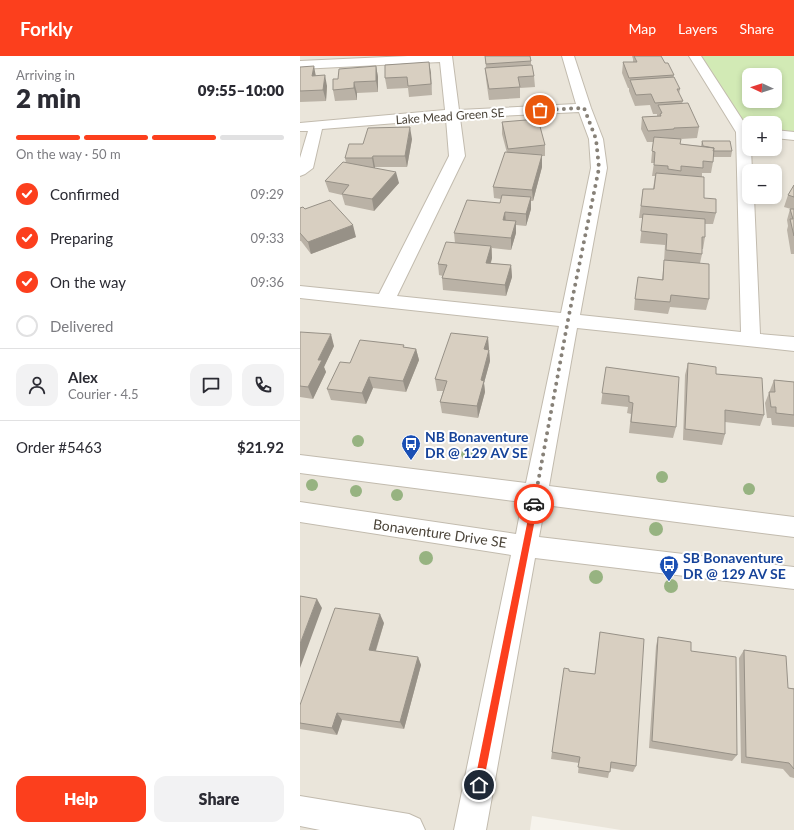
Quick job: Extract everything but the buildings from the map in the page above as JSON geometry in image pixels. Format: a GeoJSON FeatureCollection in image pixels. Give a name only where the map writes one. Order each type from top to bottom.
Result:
{"type":"FeatureCollection","features":[{"type":"Feature","properties":{"kind":"street"},"geometry":{"type":"LineString","coordinates":[[470,830],[536,494],[568,320],[599,168],[596,139],[584,108],[568,56]]}},
{"type":"Feature","properties":{"kind":"street"},"geometry":{"type":"LineString","coordinates":[[695,56],[742,126]]}},
{"type":"Feature","properties":{"kind":"street"},"geometry":{"type":"LineString","coordinates":[[300,65],[446,57],[457,156],[385,301]]}},
{"type":"Feature","properties":{"kind":"street","name":"Lake Mead Green SE"},"geometry":{"type":"LineString","coordinates":[[300,127],[453,114],[584,108]]}},
{"type":"Feature","properties":{"kind":"street"},"geometry":{"type":"LineString","coordinates":[[300,171],[305,168],[316,126]]}},
{"type":"Feature","properties":{"kind":"street"},"geometry":{"type":"LineString","coordinates":[[782,135],[794,136]]}},
{"type":"Feature","properties":{"kind":"street"},"geometry":{"type":"LineString","coordinates":[[747,156],[751,339]]}},
{"type":"Feature","properties":{"kind":"street"},"geometry":{"type":"LineString","coordinates":[[300,292],[794,344]]}},
{"type":"Feature","properties":{"kind":"street"},"geometry":{"type":"LineString","coordinates":[[300,464],[794,527]]}},
{"type":"Feature","properties":{"kind":"street","name":"Bonaventure Drive SE"},"geometry":{"type":"LineString","coordinates":[[300,512],[526,546],[794,578]]}},
{"type":"Feature","properties":{"kind":"street"},"geometry":{"type":"LineString","coordinates":[[300,811],[409,830]]}},
{"type":"Feature","properties":{"kind":"shaded area"},"geometry":{"type":"Polygon","coordinates":[[[300,56],[794,56],[794,830],[621,830],[532,816],[530,830],[300,830],[300,56]]]}},
{"type":"Feature","properties":{"kind":"green space"},"geometry":{"type":"Polygon","coordinates":[[[695,56],[794,56],[794,136],[782,135],[782,116],[742,116],[742,123],[695,56]]]}},
{"type":"Feature","properties":{"kind":"way so far"},"geometry":{"type":"LineString","coordinates":[[534,504],[568,320],[599,168],[596,139],[584,108],[540,110]]}},
{"type":"Feature","properties":{"kind":"place","name":"NB Bonaventure DR @ 129 AV SE"},"geometry":{"type":"Point","coordinates":[411,461]}},
{"type":"Feature","properties":{"kind":"place","name":"SB Bonaventure DR @ 129 AV SE"},"geometry":{"type":"Point","coordinates":[669,582]}},
{"type":"Feature","properties":{"kind":"route"},"geometry":{"type":"LineString","coordinates":[[479,785],[534,504]]}}]}
